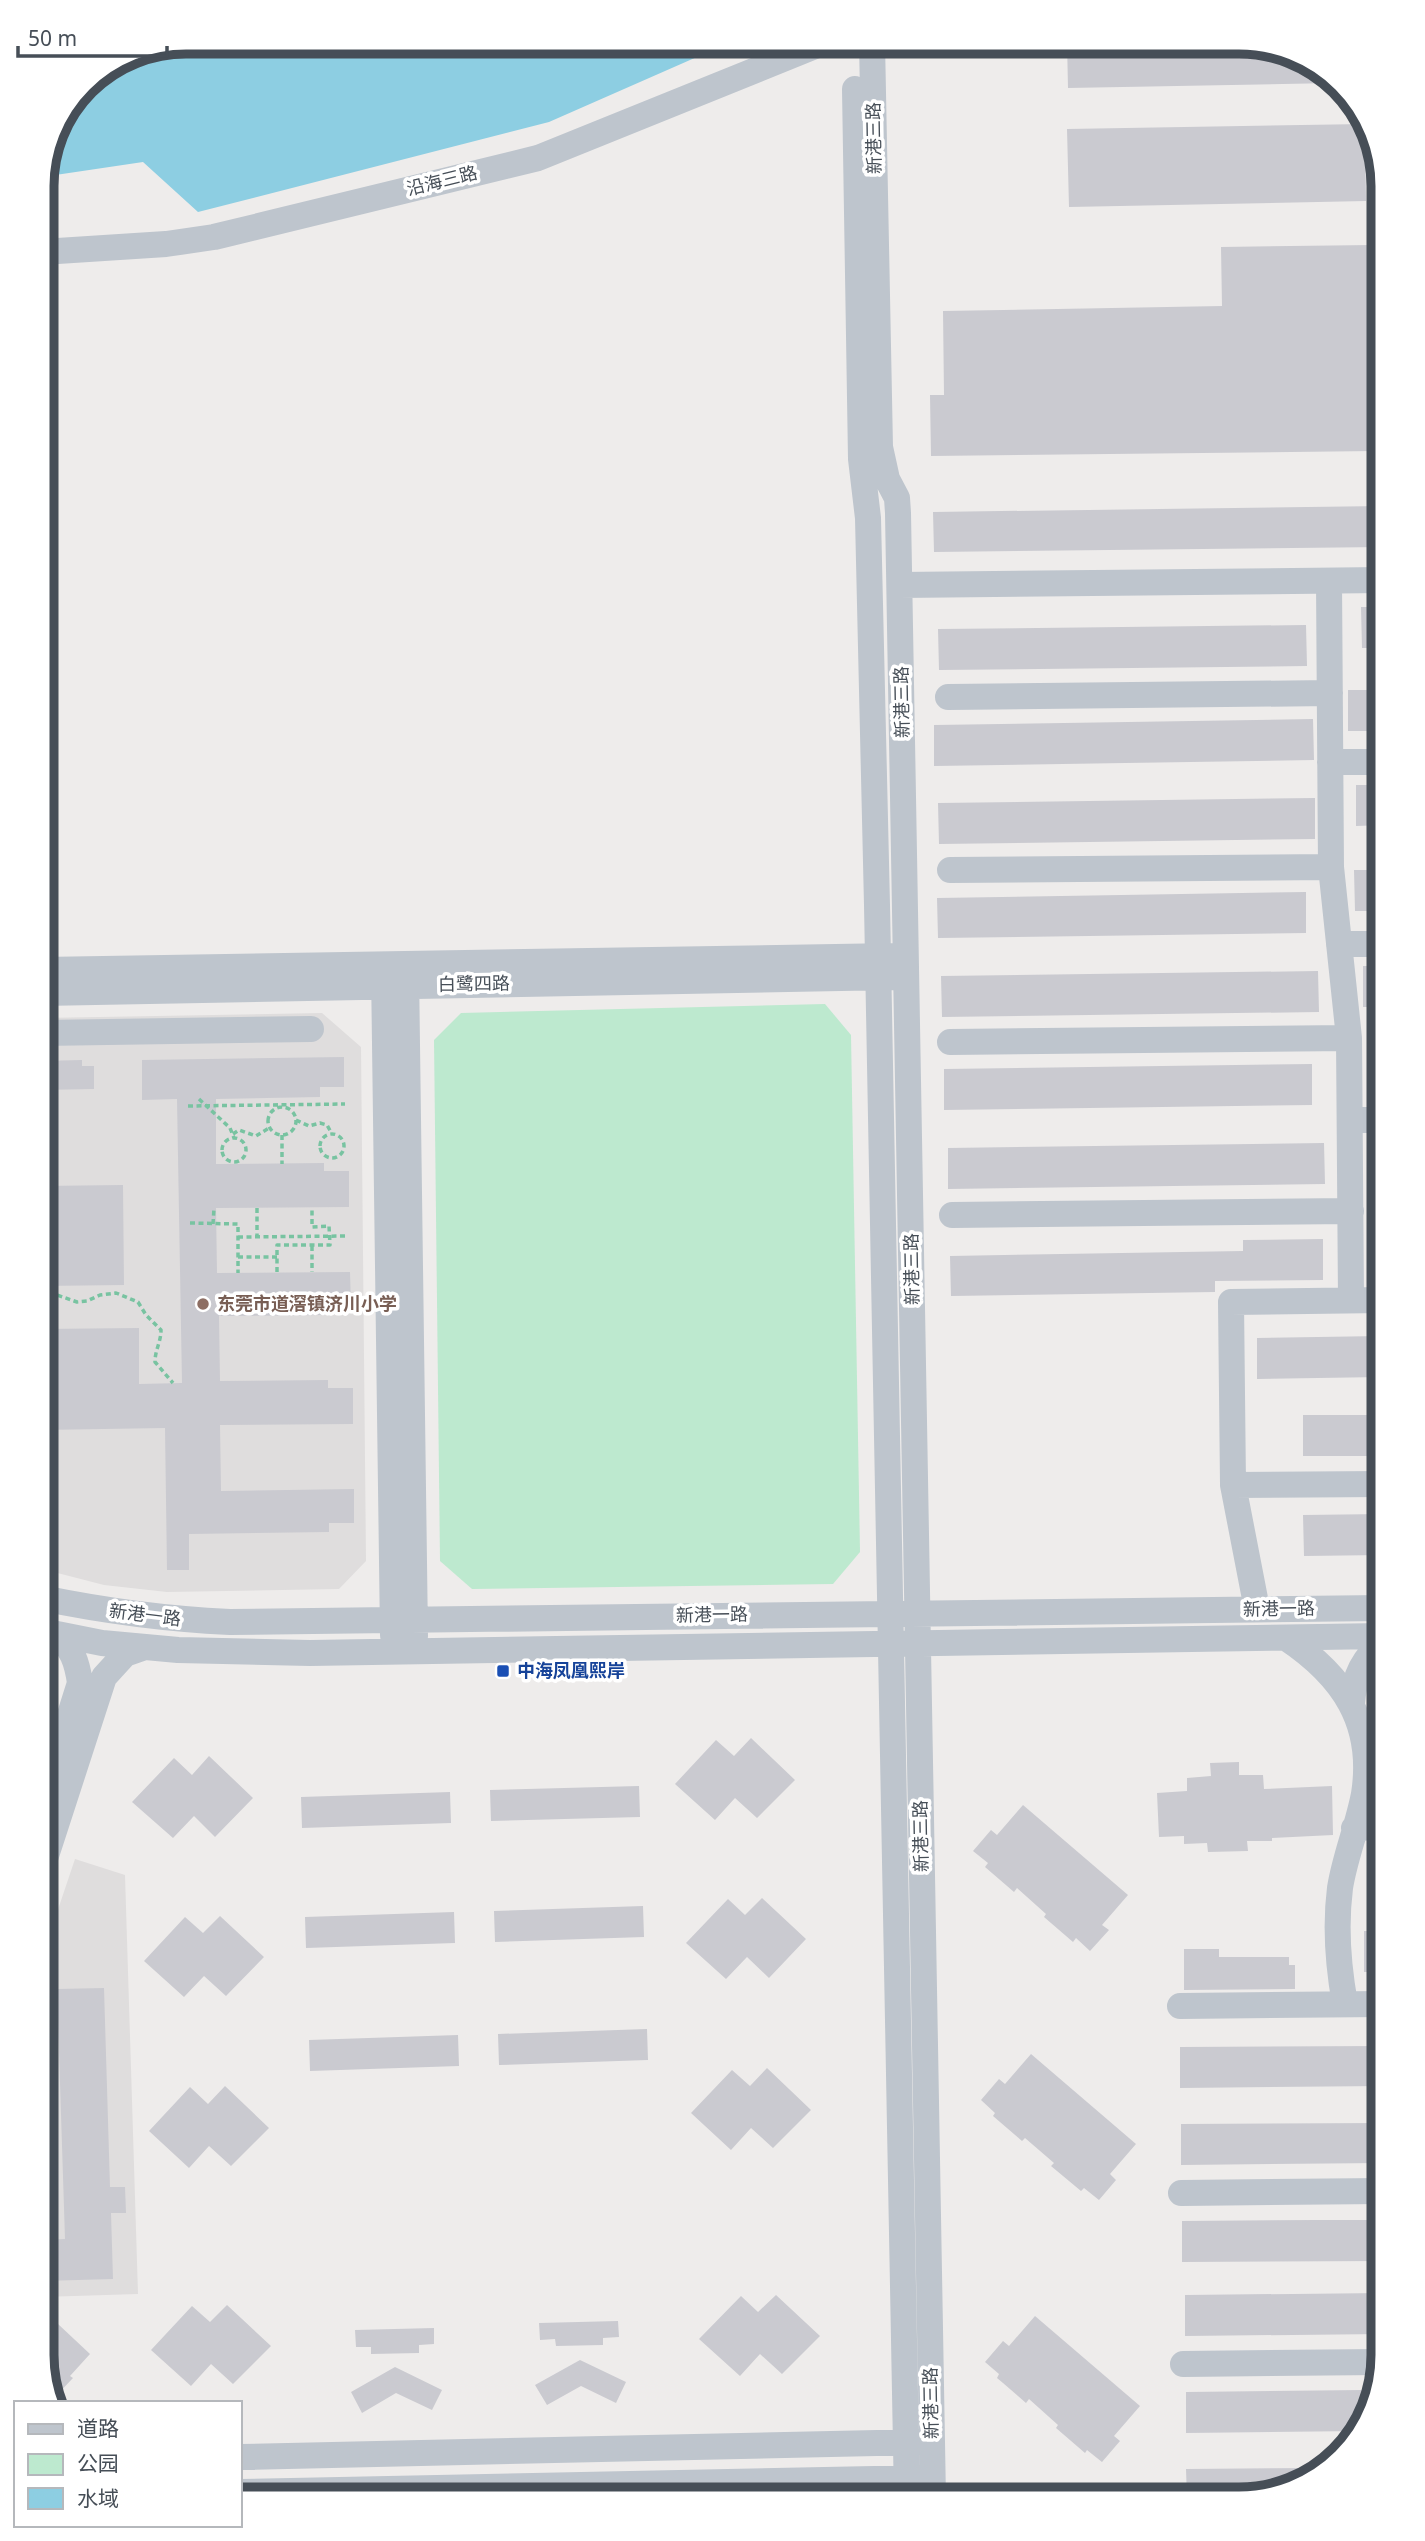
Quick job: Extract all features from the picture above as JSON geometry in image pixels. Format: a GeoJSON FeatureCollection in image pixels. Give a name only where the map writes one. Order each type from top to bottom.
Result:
{"type":"FeatureCollection","features":[{"type":"Feature","properties":{"kind":"street","name":"沿海三路"},"geometry":{"type":"LineString","coordinates":[[55,251],[166,244],[214,237],[538,158],[793,55]]}},
{"type":"Feature","properties":{"kind":"street","name":"新港三路"},"geometry":{"type":"LineString","coordinates":[[854,55],[862,459],[867,518],[878,967],[890,1645],[920,2487]]}},
{"type":"Feature","properties":{"kind":"street","name":"新港三路"},"geometry":{"type":"LineString","coordinates":[[872,55],[880,447],[887,479],[897,498],[900,585],[918,1612],[919,2442]]}},
{"type":"Feature","properties":{"kind":"street"},"geometry":{"type":"LineString","coordinates":[[900,585],[1371,580]]}},
{"type":"Feature","properties":{"kind":"street"},"geometry":{"type":"LineString","coordinates":[[1329,581],[1331,867],[1349,1038],[1352,1300]]}},
{"type":"Feature","properties":{"kind":"street"},"geometry":{"type":"LineString","coordinates":[[948,697],[1330,694]]}},
{"type":"Feature","properties":{"kind":"street"},"geometry":{"type":"LineString","coordinates":[[1330,762],[1371,762]]}},
{"type":"Feature","properties":{"kind":"street"},"geometry":{"type":"LineString","coordinates":[[950,870],[1331,867]]}},
{"type":"Feature","properties":{"kind":"street"},"geometry":{"type":"LineString","coordinates":[[1339,944],[1371,944]]}},
{"type":"Feature","properties":{"kind":"street","name":"白鹭四路"},"geometry":{"type":"LineString","coordinates":[[55,989],[100,980],[906,967]]}},
{"type":"Feature","properties":{"kind":"street","name":"白鹭四路"},"geometry":{"type":"LineString","coordinates":[[55,972],[100,980]]}},
{"type":"Feature","properties":{"kind":"street"},"geometry":{"type":"LineString","coordinates":[[395,975],[404,1652]]}},
{"type":"Feature","properties":{"kind":"street"},"geometry":{"type":"LineString","coordinates":[[99,1032],[100,980]]}},
{"type":"Feature","properties":{"kind":"street"},"geometry":{"type":"LineString","coordinates":[[55,1033],[311,1029]]}},
{"type":"Feature","properties":{"kind":"street"},"geometry":{"type":"LineString","coordinates":[[950,1042],[1349,1038]]}},
{"type":"Feature","properties":{"kind":"street"},"geometry":{"type":"LineString","coordinates":[[1350,1120],[1371,1120]]}},
{"type":"Feature","properties":{"kind":"street"},"geometry":{"type":"LineString","coordinates":[[952,1215],[1351,1211]]}},
{"type":"Feature","properties":{"kind":"street"},"geometry":{"type":"LineString","coordinates":[[1257,1609],[1233,1485],[1231,1302],[1371,1300]]}},
{"type":"Feature","properties":{"kind":"street"},"geometry":{"type":"LineString","coordinates":[[1233,1485],[1371,1484]]}},
{"type":"Feature","properties":{"kind":"street","name":"新港一路"},"geometry":{"type":"LineString","coordinates":[[54,1600],[107,1611],[230,1622],[1371,1608]]}},
{"type":"Feature","properties":{"kind":"street","name":"新港一路"},"geometry":{"type":"LineString","coordinates":[[54,1633],[102,1643],[230,1652],[404,1652],[1371,1636]]}},
{"type":"Feature","properties":{"kind":"street"},"geometry":{"type":"LineString","coordinates":[[54,1635],[71,1648],[78,1664],[80,1682],[54,1764]]}},
{"type":"Feature","properties":{"kind":"street"},"geometry":{"type":"LineString","coordinates":[[1286,1638],[1316,1660],[1352,1703],[1361,1726],[1365,1760],[1364,1794],[1344,1866],[1338,1915],[1337,1945],[1345,2004]]}},
{"type":"Feature","properties":{"kind":"street"},"geometry":{"type":"LineString","coordinates":[[54,1830],[104,1677],[125,1654],[146,1647]]}},
{"type":"Feature","properties":{"kind":"street"},"geometry":{"type":"LineString","coordinates":[[1352,1703],[1353,1686],[1359,1670],[1371,1653]]}},
{"type":"Feature","properties":{"kind":"street"},"geometry":{"type":"LineString","coordinates":[[1354,1828],[1371,1827]]}},
{"type":"Feature","properties":{"kind":"street"},"geometry":{"type":"LineString","coordinates":[[1180,2006],[1371,2004]]}},
{"type":"Feature","properties":{"kind":"street"},"geometry":{"type":"LineString","coordinates":[[1181,2193],[1371,2191]]}},
{"type":"Feature","properties":{"kind":"street"},"geometry":{"type":"LineString","coordinates":[[1183,2364],[1371,2362]]}},
{"type":"Feature","properties":{"kind":"street"},"geometry":{"type":"LineString","coordinates":[[242,2457],[919,2442]]}},
{"type":"Feature","properties":{"kind":"path"},"geometry":{"type":"LineString","coordinates":[[199,1099],[233,1136],[241,1140],[246,1150],[240,1160],[232,1161],[223,1154],[227,1140],[233,1136],[239,1130],[256,1136],[269,1128]]}},
{"type":"Feature","properties":{"kind":"path"},"geometry":{"type":"LineString","coordinates":[[188,1106],[345,1104]]}},
{"type":"Feature","properties":{"kind":"path"},"geometry":{"type":"LineString","coordinates":[[281,1106],[290,1110],[296,1120],[309,1126],[320,1123],[327,1125],[332,1135],[339,1137],[344,1147],[341,1154],[330,1158],[323,1154],[320,1147],[322,1140],[332,1135]]}},
{"type":"Feature","properties":{"kind":"path"},"geometry":{"type":"LineString","coordinates":[[281,1106],[269,1115],[269,1128],[282,1135],[292,1131],[296,1120]]}},
{"type":"Feature","properties":{"kind":"path"},"geometry":{"type":"LineString","coordinates":[[282,1135],[282,1164]]}},
{"type":"Feature","properties":{"kind":"path"},"geometry":{"type":"LineString","coordinates":[[277,1272],[277,1245],[330,1245],[330,1226],[312,1227],[312,1207]]}},
{"type":"Feature","properties":{"kind":"path"},"geometry":{"type":"LineString","coordinates":[[214,1208],[214,1224]]}},
{"type":"Feature","properties":{"kind":"path"},"geometry":{"type":"LineString","coordinates":[[257,1208],[257,1237]]}},
{"type":"Feature","properties":{"kind":"path"},"geometry":{"type":"LineString","coordinates":[[190,1223],[238,1224],[238,1273]]}},
{"type":"Feature","properties":{"kind":"path"},"geometry":{"type":"LineString","coordinates":[[238,1237],[348,1236]]}},
{"type":"Feature","properties":{"kind":"path"},"geometry":{"type":"LineString","coordinates":[[296,1237],[297,1245]]}},
{"type":"Feature","properties":{"kind":"path"},"geometry":{"type":"LineString","coordinates":[[312,1245],[312,1272]]}},
{"type":"Feature","properties":{"kind":"path"},"geometry":{"type":"LineString","coordinates":[[239,1257],[278,1257]]}},
{"type":"Feature","properties":{"kind":"path"},"geometry":{"type":"LineString","coordinates":[[54,1296],[76,1303],[116,1293],[138,1302],[161,1330],[155,1362],[173,1384]]}},
{"type":"Feature","properties":{"kind":"shaded area","name":"东莞市道滘镇济川小学"},"geometry":{"type":"Polygon","coordinates":[[[322,1013],[361,1047],[366,1561],[339,1589],[167,1592],[104,1585],[54,1572],[55,1018],[322,1013]]]}},
{"type":"Feature","properties":{"kind":"shaded area"},"geometry":{"type":"Polygon","coordinates":[[[75,1859],[125,1875],[138,2294],[54,2297],[54,1921],[75,1859]]]}},
{"type":"Feature","properties":{"kind":"green space"},"geometry":{"type":"Polygon","coordinates":[[[825,1004],[851,1035],[860,1552],[833,1584],[472,1589],[440,1561],[434,1040],[461,1013],[825,1004]]]}},
{"type":"Feature","properties":{"kind":"water"},"geometry":{"type":"Polygon","coordinates":[[[701,55],[549,122],[198,212],[143,162],[55,175],[64,136],[87,99],[120,72],[160,57],[701,55]]]}},
{"type":"Feature","properties":{"kind":"building"},"geometry":{"type":"Polygon","coordinates":[[[1067,55],[1248,55],[1281,61],[1321,83],[1068,88],[1067,55]]]}},
{"type":"Feature","properties":{"kind":"building"},"geometry":{"type":"Polygon","coordinates":[[[1355,124],[1365,150],[1366,201],[1069,207],[1067,129],[1355,124]]]}},
{"type":"Feature","properties":{"kind":"building"},"geometry":{"type":"Polygon","coordinates":[[[1371,245],[1371,451],[931,456],[930,395],[944,395],[943,311],[1222,306],[1221,247],[1371,245]]]}},
{"type":"Feature","properties":{"kind":"building"},"geometry":{"type":"Polygon","coordinates":[[[1371,506],[1371,547],[934,552],[933,512],[1371,506]]]}},
{"type":"Feature","properties":{"kind":"building"},"geometry":{"type":"Polygon","coordinates":[[[1361,607],[1371,607],[1371,648],[1362,648],[1361,607]]]}},
{"type":"Feature","properties":{"kind":"building"},"geometry":{"type":"Polygon","coordinates":[[[1306,625],[1307,666],[939,670],[938,629],[1306,625]]]}},
{"type":"Feature","properties":{"kind":"building"},"geometry":{"type":"Polygon","coordinates":[[[1348,690],[1371,690],[1371,731],[1348,731],[1348,690]]]}},
{"type":"Feature","properties":{"kind":"building"},"geometry":{"type":"Polygon","coordinates":[[[1313,719],[1314,760],[934,766],[934,725],[1313,719]]]}},
{"type":"Feature","properties":{"kind":"building"},"geometry":{"type":"Polygon","coordinates":[[[1356,785],[1371,785],[1371,825],[1356,826],[1356,785]]]}},
{"type":"Feature","properties":{"kind":"building"},"geometry":{"type":"Polygon","coordinates":[[[1315,798],[1315,839],[939,844],[938,803],[1315,798]]]}},
{"type":"Feature","properties":{"kind":"building"},"geometry":{"type":"Polygon","coordinates":[[[1354,870],[1371,870],[1371,911],[1355,911],[1354,870]]]}},
{"type":"Feature","properties":{"kind":"building"},"geometry":{"type":"Polygon","coordinates":[[[1306,892],[1306,933],[938,938],[937,898],[1306,892]]]}},
{"type":"Feature","properties":{"kind":"building"},"geometry":{"type":"Polygon","coordinates":[[[1363,966],[1371,966],[1371,1007],[1363,1007],[1363,966]]]}},
{"type":"Feature","properties":{"kind":"building"},"geometry":{"type":"Polygon","coordinates":[[[1318,971],[1319,1012],[942,1017],[941,976],[1318,971]]]}},
{"type":"Feature","properties":{"kind":"building"},"geometry":{"type":"Polygon","coordinates":[[[344,1057],[344,1087],[320,1087],[320,1097],[216,1099],[216,1164],[324,1163],[324,1171],[349,1171],[349,1207],[216,1208],[217,1273],[350,1272],[351,1307],[325,1308],[325,1315],[219,1316],[220,1381],[328,1380],[328,1388],[353,1388],[353,1424],[220,1425],[221,1491],[354,1489],[354,1523],[329,1523],[329,1532],[189,1534],[189,1570],[167,1570],[165,1428],[54,1430],[54,1329],[139,1328],[139,1384],[182,1383],[177,1099],[142,1100],[142,1060],[344,1057]]]}},
{"type":"Feature","properties":{"kind":"building"},"geometry":{"type":"Polygon","coordinates":[[[82,1060],[82,1066],[94,1066],[94,1089],[55,1090],[55,1061],[82,1060]]]}},
{"type":"Feature","properties":{"kind":"building"},"geometry":{"type":"Polygon","coordinates":[[[1312,1064],[1312,1105],[944,1110],[944,1069],[1312,1064]]]}},
{"type":"Feature","properties":{"kind":"building"},"geometry":{"type":"Polygon","coordinates":[[[1324,1143],[1325,1184],[948,1189],[948,1148],[1324,1143]]]}},
{"type":"Feature","properties":{"kind":"building"},"geometry":{"type":"Polygon","coordinates":[[[123,1185],[124,1285],[54,1286],[55,1186],[123,1185]]]}},
{"type":"Feature","properties":{"kind":"building"},"geometry":{"type":"Polygon","coordinates":[[[1323,1239],[1323,1280],[1215,1281],[1215,1292],[951,1296],[950,1256],[1243,1251],[1243,1240],[1323,1239]]]}},
{"type":"Feature","properties":{"kind":"building"},"geometry":{"type":"Polygon","coordinates":[[[1371,1336],[1371,1377],[1257,1379],[1257,1338],[1371,1336]]]}},
{"type":"Feature","properties":{"kind":"building"},"geometry":{"type":"Polygon","coordinates":[[[1303,1415],[1371,1415],[1371,1456],[1303,1456],[1303,1415]]]}},
{"type":"Feature","properties":{"kind":"building"},"geometry":{"type":"Polygon","coordinates":[[[54,1434],[56,1434],[58,1528],[54,1528],[54,1434]]]}},
{"type":"Feature","properties":{"kind":"building"},"geometry":{"type":"Polygon","coordinates":[[[1371,1514],[1371,1555],[1304,1556],[1303,1515],[1371,1514]]]}},
{"type":"Feature","properties":{"kind":"building"},"geometry":{"type":"Polygon","coordinates":[[[751,1738],[795,1780],[757,1818],[735,1798],[715,1820],[675,1784],[716,1740],[734,1756],[751,1738]]]}},
{"type":"Feature","properties":{"kind":"building"},"geometry":{"type":"Polygon","coordinates":[[[209,1756],[253,1798],[215,1837],[194,1816],[173,1838],[132,1802],[174,1758],[192,1775],[209,1756]]]}},
{"type":"Feature","properties":{"kind":"building"},"geometry":{"type":"Polygon","coordinates":[[[1239,1762],[1239,1775],[1263,1775],[1264,1789],[1332,1786],[1333,1835],[1247,1841],[1248,1851],[1208,1852],[1207,1843],[1184,1844],[1184,1836],[1159,1837],[1157,1793],[1187,1791],[1187,1778],[1211,1776],[1210,1763],[1239,1762]]]}},
{"type":"Feature","properties":{"kind":"building"},"geometry":{"type":"Polygon","coordinates":[[[639,1786],[640,1817],[491,1821],[490,1790],[639,1786]]]}},
{"type":"Feature","properties":{"kind":"building"},"geometry":{"type":"Polygon","coordinates":[[[450,1792],[451,1823],[302,1828],[301,1797],[450,1792]]]}},
{"type":"Feature","properties":{"kind":"building"},"geometry":{"type":"Polygon","coordinates":[[[1023,1805],[1128,1895],[1102,1925],[1109,1930],[1090,1951],[1076,1938],[1073,1942],[1044,1917],[1046,1914],[1017,1888],[1014,1892],[985,1867],[988,1863],[973,1851],[991,1830],[997,1835],[1023,1805]]]}},
{"type":"Feature","properties":{"kind":"building"},"geometry":{"type":"Polygon","coordinates":[[[762,1898],[806,1939],[769,1978],[747,1957],[726,1979],[686,1943],[728,1899],[745,1915],[762,1898]]]}},
{"type":"Feature","properties":{"kind":"building"},"geometry":{"type":"Polygon","coordinates":[[[643,1906],[644,1937],[495,1942],[494,1911],[643,1906]]]}},
{"type":"Feature","properties":{"kind":"building"},"geometry":{"type":"Polygon","coordinates":[[[454,1912],[455,1943],[306,1948],[305,1917],[454,1912]]]}},
{"type":"Feature","properties":{"kind":"building"},"geometry":{"type":"Polygon","coordinates":[[[220,1916],[264,1957],[226,1996],[204,1976],[184,1997],[144,1961],[185,1917],[203,1933],[220,1916]]]}},
{"type":"Feature","properties":{"kind":"building"},"geometry":{"type":"Polygon","coordinates":[[[1364,1931],[1371,1931],[1371,1972],[1364,1972],[1364,1931]]]}},
{"type":"Feature","properties":{"kind":"building"},"geometry":{"type":"Polygon","coordinates":[[[1184,1949],[1219,1949],[1219,1957],[1289,1957],[1289,1965],[1295,1965],[1295,1989],[1184,1990],[1184,1949]]]}},
{"type":"Feature","properties":{"kind":"building"},"geometry":{"type":"Polygon","coordinates":[[[104,1988],[110,2187],[125,2187],[126,2213],[111,2213],[113,2279],[54,2281],[54,2239],[65,2239],[57,1989],[104,1988]]]}},
{"type":"Feature","properties":{"kind":"building"},"geometry":{"type":"Polygon","coordinates":[[[647,2029],[648,2060],[499,2065],[498,2034],[647,2029]]]}},
{"type":"Feature","properties":{"kind":"building"},"geometry":{"type":"Polygon","coordinates":[[[458,2035],[459,2066],[310,2071],[309,2040],[458,2035]]]}},
{"type":"Feature","properties":{"kind":"building"},"geometry":{"type":"Polygon","coordinates":[[[1371,2046],[1371,2086],[1180,2088],[1180,2047],[1371,2046]]]}},
{"type":"Feature","properties":{"kind":"building"},"geometry":{"type":"Polygon","coordinates":[[[1031,2054],[1136,2144],[1110,2174],[1116,2180],[1099,2200],[1084,2188],[1081,2191],[1051,2166],[1054,2163],[1025,2138],[1022,2141],[993,2116],[995,2113],[981,2100],[999,2079],[1005,2084],[1031,2054]]]}},
{"type":"Feature","properties":{"kind":"building"},"geometry":{"type":"Polygon","coordinates":[[[767,2068],[811,2110],[773,2148],[751,2128],[731,2150],[691,2113],[732,2070],[750,2086],[767,2068]]]}},
{"type":"Feature","properties":{"kind":"building"},"geometry":{"type":"Polygon","coordinates":[[[225,2086],[269,2128],[231,2166],[209,2146],[189,2168],[149,2131],[190,2087],[208,2104],[225,2086]]]}},
{"type":"Feature","properties":{"kind":"building"},"geometry":{"type":"Polygon","coordinates":[[[1371,2123],[1371,2163],[1181,2165],[1181,2124],[1371,2123]]]}},
{"type":"Feature","properties":{"kind":"building"},"geometry":{"type":"Polygon","coordinates":[[[1371,2220],[1371,2261],[1182,2262],[1182,2221],[1371,2220]]]}},
{"type":"Feature","properties":{"kind":"building"},"geometry":{"type":"Polygon","coordinates":[[[1371,2293],[1371,2334],[1185,2336],[1185,2295],[1371,2293]]]}},
{"type":"Feature","properties":{"kind":"building"},"geometry":{"type":"Polygon","coordinates":[[[776,2295],[820,2336],[782,2374],[760,2354],[740,2376],[699,2339],[741,2296],[758,2312],[776,2295]]]}},
{"type":"Feature","properties":{"kind":"building"},"geometry":{"type":"Polygon","coordinates":[[[227,2305],[271,2346],[233,2384],[211,2364],[191,2386],[151,2350],[192,2306],[210,2322],[227,2305]]]}},
{"type":"Feature","properties":{"kind":"building"},"geometry":{"type":"Polygon","coordinates":[[[1035,2316],[1140,2406],[1114,2436],[1120,2441],[1102,2462],[1087,2450],[1085,2453],[1056,2428],[1058,2425],[1029,2399],[1026,2403],[997,2378],[999,2374],[985,2362],[1003,2341],[1009,2346],[1035,2316]]]}},
{"type":"Feature","properties":{"kind":"building"},"geometry":{"type":"Polygon","coordinates":[[[54,2320],[90,2354],[70,2376],[73,2378],[60,2392],[55,2372],[54,2320]]]}},
{"type":"Feature","properties":{"kind":"building"},"geometry":{"type":"Polygon","coordinates":[[[618,2321],[619,2337],[603,2338],[603,2345],[556,2346],[555,2339],[540,2340],[539,2323],[618,2321]]]}},
{"type":"Feature","properties":{"kind":"building"},"geometry":{"type":"Polygon","coordinates":[[[434,2328],[434,2344],[419,2345],[419,2353],[371,2354],[371,2347],[356,2347],[355,2330],[434,2328]]]}},
{"type":"Feature","properties":{"kind":"building"},"geometry":{"type":"Polygon","coordinates":[[[580,2360],[626,2382],[616,2403],[581,2386],[547,2405],[535,2385],[580,2360]]]}},
{"type":"Feature","properties":{"kind":"building"},"geometry":{"type":"Polygon","coordinates":[[[395,2367],[442,2390],[432,2410],[396,2393],[362,2413],[351,2392],[395,2367]]]}},
{"type":"Feature","properties":{"kind":"building"},"geometry":{"type":"Polygon","coordinates":[[[1363,2390],[1363,2399],[1347,2431],[1186,2433],[1186,2392],[1363,2390]]]}},
{"type":"Feature","properties":{"kind":"building"},"geometry":{"type":"Polygon","coordinates":[[[1306,2468],[1281,2480],[1239,2487],[1187,2487],[1186,2469],[1306,2468]]]}},
{"type":"Feature","properties":{"kind":"place","name":"东莞市道滘镇济川小学"},"geometry":{"type":"Point","coordinates":[203,1304]}},
{"type":"Feature","properties":{"kind":"place","name":"中海凤凰熙岸"},"geometry":{"type":"Point","coordinates":[503,1671]}}]}
